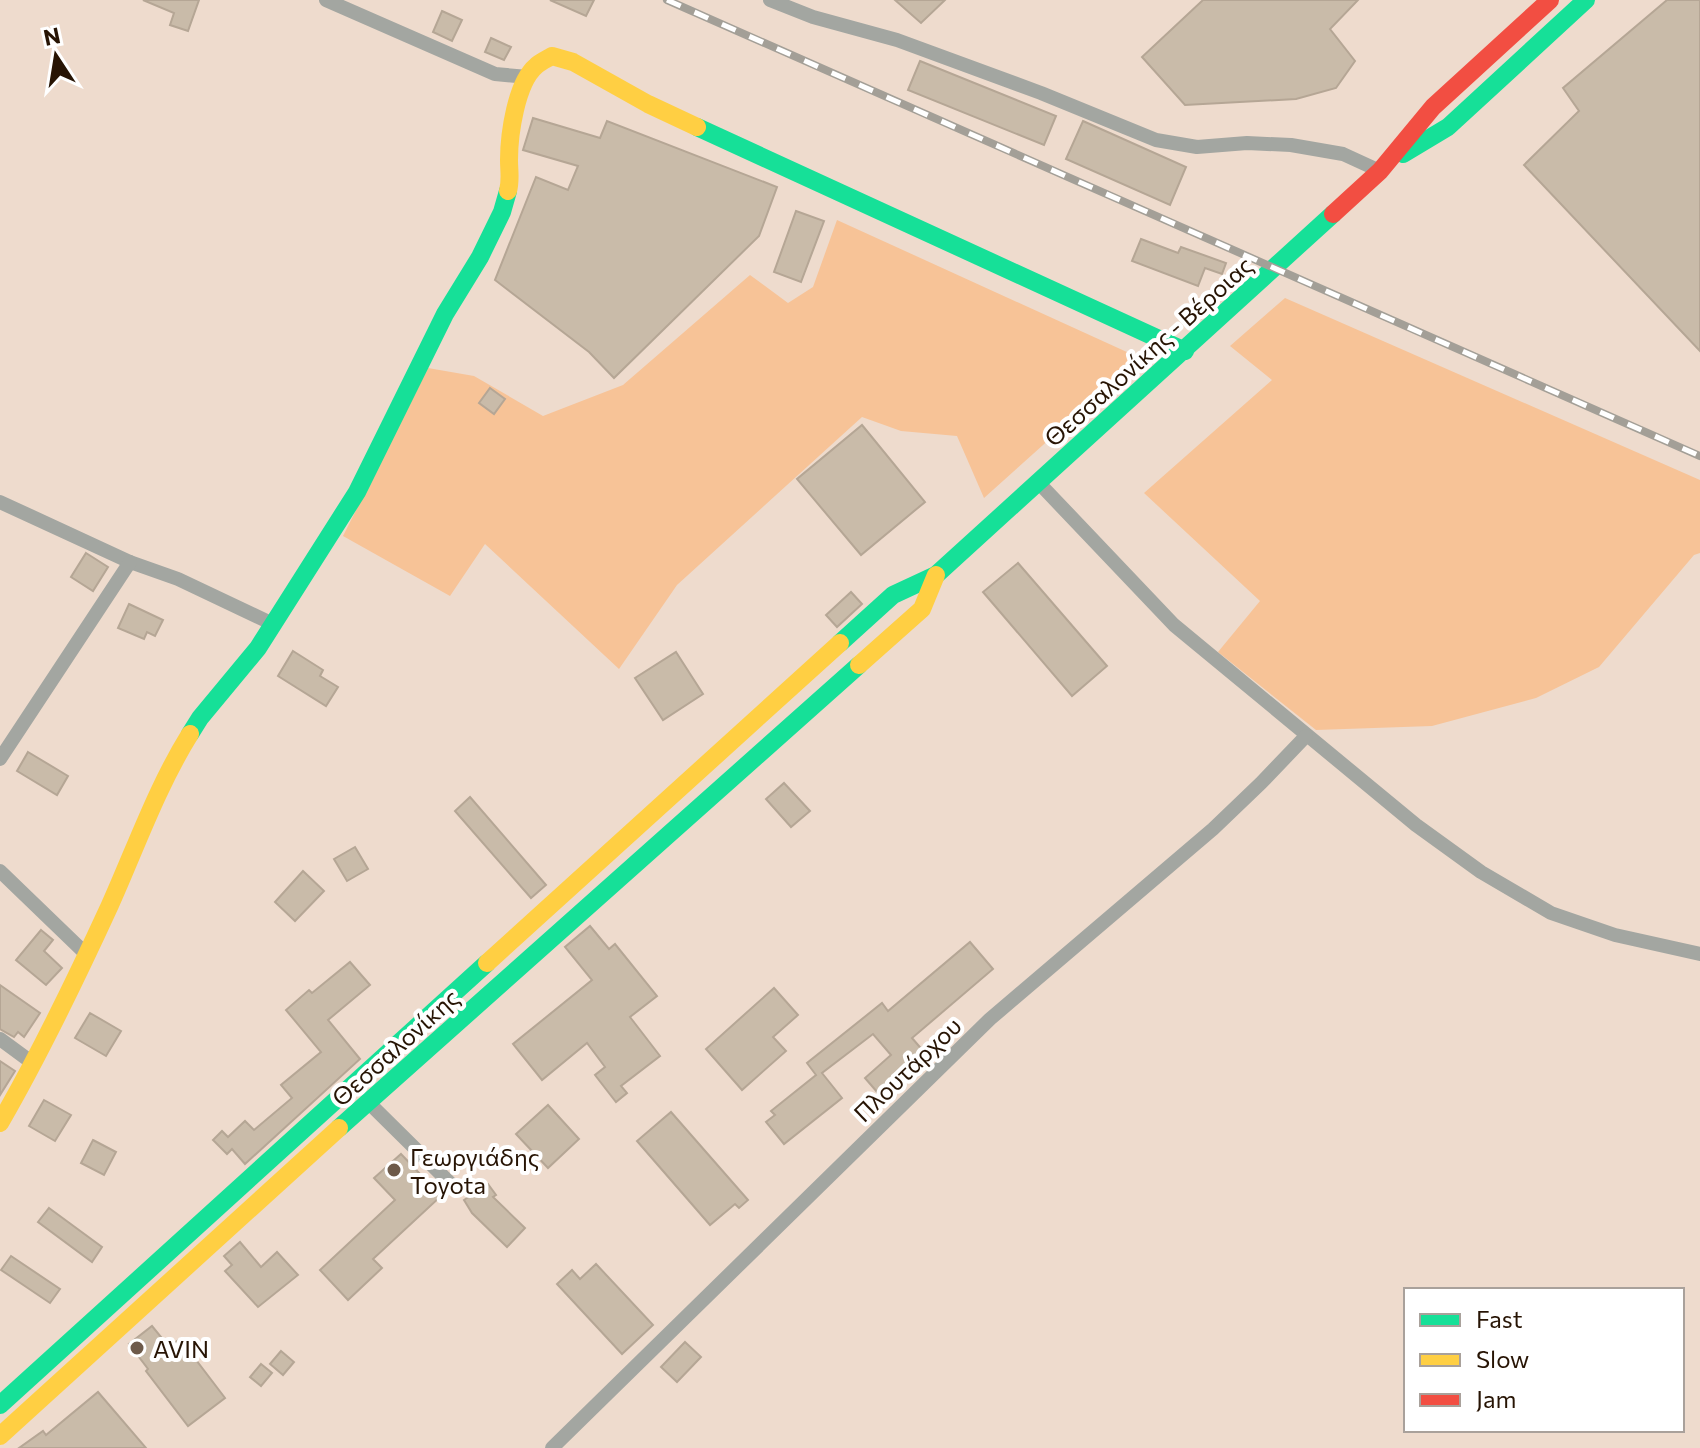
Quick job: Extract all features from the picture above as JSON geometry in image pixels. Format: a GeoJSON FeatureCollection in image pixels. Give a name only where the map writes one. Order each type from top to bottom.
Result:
{"type":"FeatureCollection","features":[{"type":"Feature","properties":{"kind":"main road","name":"Θεσσαλονίκης - Βέροιας"},"geometry":{"type":"LineString","coordinates":[[801,678],[893,595],[936,575],[1185,351],[1386,166],[1433,107],[1550,0]]}},
{"type":"Feature","properties":{"kind":"main road","name":"Θεσσαλονίκης - Βέροιας"},"geometry":{"type":"LineString","coordinates":[[1386,166],[1448,127],[1586,0]]}},
{"type":"Feature","properties":{"kind":"main road"},"geometry":{"type":"LineString","coordinates":[[0,1123],[34,1064],[109,906],[169,768],[200,718],[258,648],[357,492],[445,314],[480,257],[502,212],[511,181],[512,121],[534,67],[552,56],[573,62],[648,104],[794,174],[886,213],[973,256],[1185,351]]}},
{"type":"Feature","properties":{"kind":"main road","name":"Θεσσαλονίκης - Βέροιας"},"geometry":{"type":"LineString","coordinates":[[825,696],[922,609],[936,575]]}},
{"type":"Feature","properties":{"kind":"main road","name":"Θεσσαλονίκης"},"geometry":{"type":"LineString","coordinates":[[0,1405],[801,678]]}},
{"type":"Feature","properties":{"kind":"main road","name":"Θεσσαλονίκης"},"geometry":{"type":"LineString","coordinates":[[0,1436],[368,1102],[825,696]]}},
{"type":"Feature","properties":{"kind":"main road"},"geometry":{"type":"LineString","coordinates":[[62,1350],[76,1366]]}},
{"type":"Feature","properties":{"kind":"street"},"geometry":{"type":"LineString","coordinates":[[326,0],[495,74],[528,77]]}},
{"type":"Feature","properties":{"kind":"street"},"geometry":{"type":"LineString","coordinates":[[770,0],[813,17],[911,45],[1156,140],[1197,147],[1247,143],[1291,145],[1343,154],[1386,166]]}},
{"type":"Feature","properties":{"kind":"street"},"geometry":{"type":"LineString","coordinates":[[1038,482],[1174,625],[1416,825],[1481,872],[1551,913],[1615,935],[1700,954]]}},
{"type":"Feature","properties":{"kind":"street"},"geometry":{"type":"LineString","coordinates":[[0,502],[273,624]]}},
{"type":"Feature","properties":{"kind":"street"},"geometry":{"type":"LineString","coordinates":[[0,759],[130,562]]}},
{"type":"Feature","properties":{"kind":"street","name":"Πλουτάρχου"},"geometry":{"type":"LineString","coordinates":[[552,1448],[990,1019],[1213,829],[1306,736]]}},
{"type":"Feature","properties":{"kind":"street"},"geometry":{"type":"LineString","coordinates":[[0,871],[85,953]]}},
{"type":"Feature","properties":{"kind":"street"},"geometry":{"type":"LineString","coordinates":[[0,1039],[34,1064]]}},
{"type":"Feature","properties":{"kind":"street"},"geometry":{"type":"LineString","coordinates":[[368,1102],[451,1184]]}},
{"type":"Feature","properties":{"kind":"shaded area"},"geometry":{"type":"Polygon","coordinates":[[[837,220],[1140,358],[984,498],[957,436],[901,431],[862,417],[677,585],[619,669],[485,544],[450,596],[343,536],[428,368],[474,376],[543,416],[623,385],[750,275],[788,303],[813,287],[837,220]]]}},
{"type":"Feature","properties":{"kind":"shaded area"},"geometry":{"type":"Polygon","coordinates":[[[1285,298],[1700,480],[1700,553],[1694,555],[1599,667],[1536,698],[1432,726],[1316,730],[1218,652],[1260,601],[1144,493],[1272,380],[1230,346],[1285,298]]]}},
{"type":"Feature","properties":{"kind":"building"},"geometry":{"type":"Polygon","coordinates":[[[143,0],[199,0],[188,31],[170,25],[174,13],[143,0]]]}},
{"type":"Feature","properties":{"kind":"building"},"geometry":{"type":"Polygon","coordinates":[[[550,0],[594,0],[586,16],[550,0]]]}},
{"type":"Feature","properties":{"kind":"building"},"geometry":{"type":"Polygon","coordinates":[[[895,0],[945,0],[921,23],[895,0]]]}},
{"type":"Feature","properties":{"kind":"building"},"geometry":{"type":"Polygon","coordinates":[[[1203,0],[1358,0],[1330,29],[1355,61],[1336,88],[1296,99],[1185,105],[1142,57],[1203,0]]]}},
{"type":"Feature","properties":{"kind":"building"},"geometry":{"type":"Polygon","coordinates":[[[1667,0],[1700,0],[1700,351],[1524,165],[1579,111],[1563,88],[1667,0]]]}},
{"type":"Feature","properties":{"kind":"building"},"geometry":{"type":"Polygon","coordinates":[[[442,11],[462,20],[452,41],[433,32],[442,11]]]}},
{"type":"Feature","properties":{"kind":"building"},"geometry":{"type":"Polygon","coordinates":[[[491,38],[511,47],[504,60],[485,52],[491,38]]]}},
{"type":"Feature","properties":{"kind":"building"},"geometry":{"type":"Polygon","coordinates":[[[920,61],[1056,116],[1044,145],[908,90],[920,61]]]}},
{"type":"Feature","properties":{"kind":"building"},"geometry":{"type":"Polygon","coordinates":[[[533,118],[600,138],[607,121],[777,187],[759,236],[614,378],[589,352],[495,280],[536,177],[568,190],[578,166],[523,150],[533,118]]]}},
{"type":"Feature","properties":{"kind":"building"},"geometry":{"type":"Polygon","coordinates":[[[1083,121],[1186,167],[1170,205],[1066,159],[1083,121]]]}},
{"type":"Feature","properties":{"kind":"building"},"geometry":{"type":"Polygon","coordinates":[[[796,211],[824,221],[801,282],[774,272],[796,211]]]}},
{"type":"Feature","properties":{"kind":"building"},"geometry":{"type":"Polygon","coordinates":[[[1141,239],[1178,253],[1181,247],[1226,263],[1222,274],[1205,268],[1198,286],[1132,261],[1141,239]]]}},
{"type":"Feature","properties":{"kind":"building"},"geometry":{"type":"Polygon","coordinates":[[[490,388],[505,399],[494,414],[479,403],[490,388]]]}},
{"type":"Feature","properties":{"kind":"building"},"geometry":{"type":"Polygon","coordinates":[[[862,425],[925,502],[861,555],[797,479],[862,425]]]}},
{"type":"Feature","properties":{"kind":"building"},"geometry":{"type":"Polygon","coordinates":[[[86,553],[108,567],[93,591],[71,577],[86,553]]]}},
{"type":"Feature","properties":{"kind":"building"},"geometry":{"type":"Polygon","coordinates":[[[1018,563],[1107,666],[1072,696],[983,592],[1018,563]]]}},
{"type":"Feature","properties":{"kind":"building"},"geometry":{"type":"Polygon","coordinates":[[[851,592],[862,604],[837,627],[826,615],[851,592]]]}},
{"type":"Feature","properties":{"kind":"building"},"geometry":{"type":"Polygon","coordinates":[[[129,604],[163,620],[155,636],[147,632],[144,639],[118,628],[129,604]]]}},
{"type":"Feature","properties":{"kind":"building"},"geometry":{"type":"Polygon","coordinates":[[[293,651],[323,670],[320,676],[338,687],[326,706],[278,676],[293,651]]]}},
{"type":"Feature","properties":{"kind":"building"},"geometry":{"type":"Polygon","coordinates":[[[676,652],[703,694],[663,720],[635,678],[676,652]]]}},
{"type":"Feature","properties":{"kind":"building"},"geometry":{"type":"Polygon","coordinates":[[[28,752],[68,776],[57,795],[17,771],[28,752]]]}},
{"type":"Feature","properties":{"kind":"building"},"geometry":{"type":"Polygon","coordinates":[[[784,783],[810,811],[791,827],[766,799],[784,783]]]}},
{"type":"Feature","properties":{"kind":"building"},"geometry":{"type":"Polygon","coordinates":[[[470,797],[546,885],[531,898],[455,811],[470,797]]]}},
{"type":"Feature","properties":{"kind":"building"},"geometry":{"type":"Polygon","coordinates":[[[355,847],[368,869],[347,881],[334,859],[355,847]]]}},
{"type":"Feature","properties":{"kind":"building"},"geometry":{"type":"Polygon","coordinates":[[[303,871],[324,891],[295,921],[275,902],[303,871]]]}},
{"type":"Feature","properties":{"kind":"building"},"geometry":{"type":"Polygon","coordinates":[[[590,926],[609,949],[615,944],[657,996],[630,1017],[660,1056],[621,1086],[627,1093],[616,1102],[595,1075],[605,1067],[587,1043],[542,1080],[513,1044],[592,980],[565,947],[590,926]]]}},
{"type":"Feature","properties":{"kind":"building"},"geometry":{"type":"Polygon","coordinates":[[[41,930],[53,940],[44,951],[62,968],[46,985],[16,960],[41,930]]]}},
{"type":"Feature","properties":{"kind":"building"},"geometry":{"type":"Polygon","coordinates":[[[970,942],[993,969],[912,1038],[931,1060],[884,1100],[865,1078],[891,1055],[873,1034],[822,1073],[842,1098],[784,1144],[766,1122],[775,1115],[771,1111],[816,1075],[807,1063],[882,1003],[888,1011],[970,942]]]}},
{"type":"Feature","properties":{"kind":"building"},"geometry":{"type":"Polygon","coordinates":[[[350,962],[370,985],[328,1020],[360,1059],[245,1164],[232,1149],[227,1154],[213,1140],[222,1131],[228,1137],[245,1121],[254,1130],[292,1098],[281,1085],[321,1052],[286,1010],[350,962]]]}},
{"type":"Feature","properties":{"kind":"building"},"geometry":{"type":"Polygon","coordinates":[[[0,985],[40,1013],[24,1037],[18,1032],[14,1037],[0,1029],[0,985]]]}},
{"type":"Feature","properties":{"kind":"building"},"geometry":{"type":"Polygon","coordinates":[[[774,988],[798,1015],[773,1037],[786,1051],[742,1090],[706,1049],[774,988]]]}},
{"type":"Feature","properties":{"kind":"building"},"geometry":{"type":"Polygon","coordinates":[[[90,1013],[121,1031],[106,1056],[75,1038],[90,1013]]]}},
{"type":"Feature","properties":{"kind":"building"},"geometry":{"type":"Polygon","coordinates":[[[0,1061],[15,1071],[0,1095],[0,1061]]]}},
{"type":"Feature","properties":{"kind":"building"},"geometry":{"type":"Polygon","coordinates":[[[44,1100],[71,1115],[55,1141],[29,1126],[44,1100]]]}},
{"type":"Feature","properties":{"kind":"building"},"geometry":{"type":"Polygon","coordinates":[[[548,1105],[579,1139],[548,1168],[516,1134],[548,1105]]]}},
{"type":"Feature","properties":{"kind":"building"},"geometry":{"type":"Polygon","coordinates":[[[671,1112],[748,1200],[739,1208],[735,1204],[710,1225],[637,1141],[671,1112]]]}},
{"type":"Feature","properties":{"kind":"building"},"geometry":{"type":"Polygon","coordinates":[[[93,1140],[116,1152],[104,1175],[81,1163],[93,1140]]]}},
{"type":"Feature","properties":{"kind":"building"},"geometry":{"type":"Polygon","coordinates":[[[401,1154],[441,1196],[373,1259],[382,1268],[348,1300],[320,1270],[395,1200],[374,1178],[401,1154]]]}},
{"type":"Feature","properties":{"kind":"building"},"geometry":{"type":"Polygon","coordinates":[[[488,1184],[496,1195],[493,1197],[525,1228],[507,1247],[472,1213],[464,1200],[488,1184]]]}},
{"type":"Feature","properties":{"kind":"building"},"geometry":{"type":"Polygon","coordinates":[[[49,1208],[102,1247],[92,1262],[38,1222],[49,1208]]]}},
{"type":"Feature","properties":{"kind":"building"},"geometry":{"type":"Polygon","coordinates":[[[240,1242],[261,1267],[277,1252],[298,1275],[258,1307],[225,1271],[232,1265],[224,1256],[240,1242]]]}},
{"type":"Feature","properties":{"kind":"building"},"geometry":{"type":"Polygon","coordinates":[[[11,1256],[60,1289],[50,1303],[1,1270],[11,1256]]]}},
{"type":"Feature","properties":{"kind":"building"},"geometry":{"type":"Polygon","coordinates":[[[596,1264],[653,1325],[622,1354],[557,1284],[572,1270],[580,1279],[596,1264]]]}},
{"type":"Feature","properties":{"kind":"building"},"geometry":{"type":"Polygon","coordinates":[[[152,1326],[169,1347],[180,1339],[225,1398],[188,1426],[129,1344],[152,1326]]]}},
{"type":"Feature","properties":{"kind":"building"},"geometry":{"type":"Polygon","coordinates":[[[685,1342],[701,1357],[677,1382],[661,1367],[685,1342]]]}},
{"type":"Feature","properties":{"kind":"building"},"geometry":{"type":"Polygon","coordinates":[[[281,1351],[294,1362],[283,1375],[270,1364],[281,1351]]]}},
{"type":"Feature","properties":{"kind":"building"},"geometry":{"type":"Polygon","coordinates":[[[261,1364],[272,1373],[261,1386],[250,1377],[261,1364]]]}},
{"type":"Feature","properties":{"kind":"building"},"geometry":{"type":"Polygon","coordinates":[[[98,1392],[146,1448],[19,1448],[43,1431],[46,1435],[98,1392]]]}},
{"type":"Feature","properties":{"kind":"railway"},"geometry":{"type":"LineString","coordinates":[[667,0],[1700,456]]}},
{"type":"Feature","properties":{"kind":"traffic: fast"},"geometry":{"type":"LineString","coordinates":[[1403,154],[1448,127],[1586,0]]}},
{"type":"Feature","properties":{"kind":"traffic: fast"},"geometry":{"type":"LineString","coordinates":[[697,127],[1185,351]]}},
{"type":"Feature","properties":{"kind":"traffic: fast"},"geometry":{"type":"LineString","coordinates":[[190,734],[258,648],[357,492],[445,314],[480,257],[502,212],[508,191]]}},
{"type":"Feature","properties":{"kind":"traffic: fast"},"geometry":{"type":"LineString","coordinates":[[840,643],[893,595],[936,575],[1333,214]]}},
{"type":"Feature","properties":{"kind":"traffic: fast"},"geometry":{"type":"LineString","coordinates":[[339,1128],[859,665]]}},
{"type":"Feature","properties":{"kind":"traffic: fast"},"geometry":{"type":"LineString","coordinates":[[0,1405],[487,963]]}},
{"type":"Feature","properties":{"kind":"traffic: slow"},"geometry":{"type":"LineString","coordinates":[[508,191],[510,137],[523,84],[538,65],[552,56],[573,62],[697,127]]}},
{"type":"Feature","properties":{"kind":"traffic: slow"},"geometry":{"type":"LineString","coordinates":[[859,665],[922,609],[936,575]]}},
{"type":"Feature","properties":{"kind":"traffic: slow"},"geometry":{"type":"LineString","coordinates":[[487,963],[840,643]]}},
{"type":"Feature","properties":{"kind":"traffic: slow"},"geometry":{"type":"LineString","coordinates":[[0,1123],[71,988],[157,796],[190,734]]}},
{"type":"Feature","properties":{"kind":"traffic: slow"},"geometry":{"type":"LineString","coordinates":[[0,1436],[339,1128]]}},
{"type":"Feature","properties":{"kind":"traffic: jam"},"geometry":{"type":"LineString","coordinates":[[1333,214],[1380,171],[1433,107],[1550,0]]}},
{"type":"Feature","properties":{"kind":"place","name":"Γεωργιάδης Toyota"},"geometry":{"type":"Point","coordinates":[394,1170]}},
{"type":"Feature","properties":{"kind":"place","name":"AVIN"},"geometry":{"type":"Point","coordinates":[137,1348]}}]}
